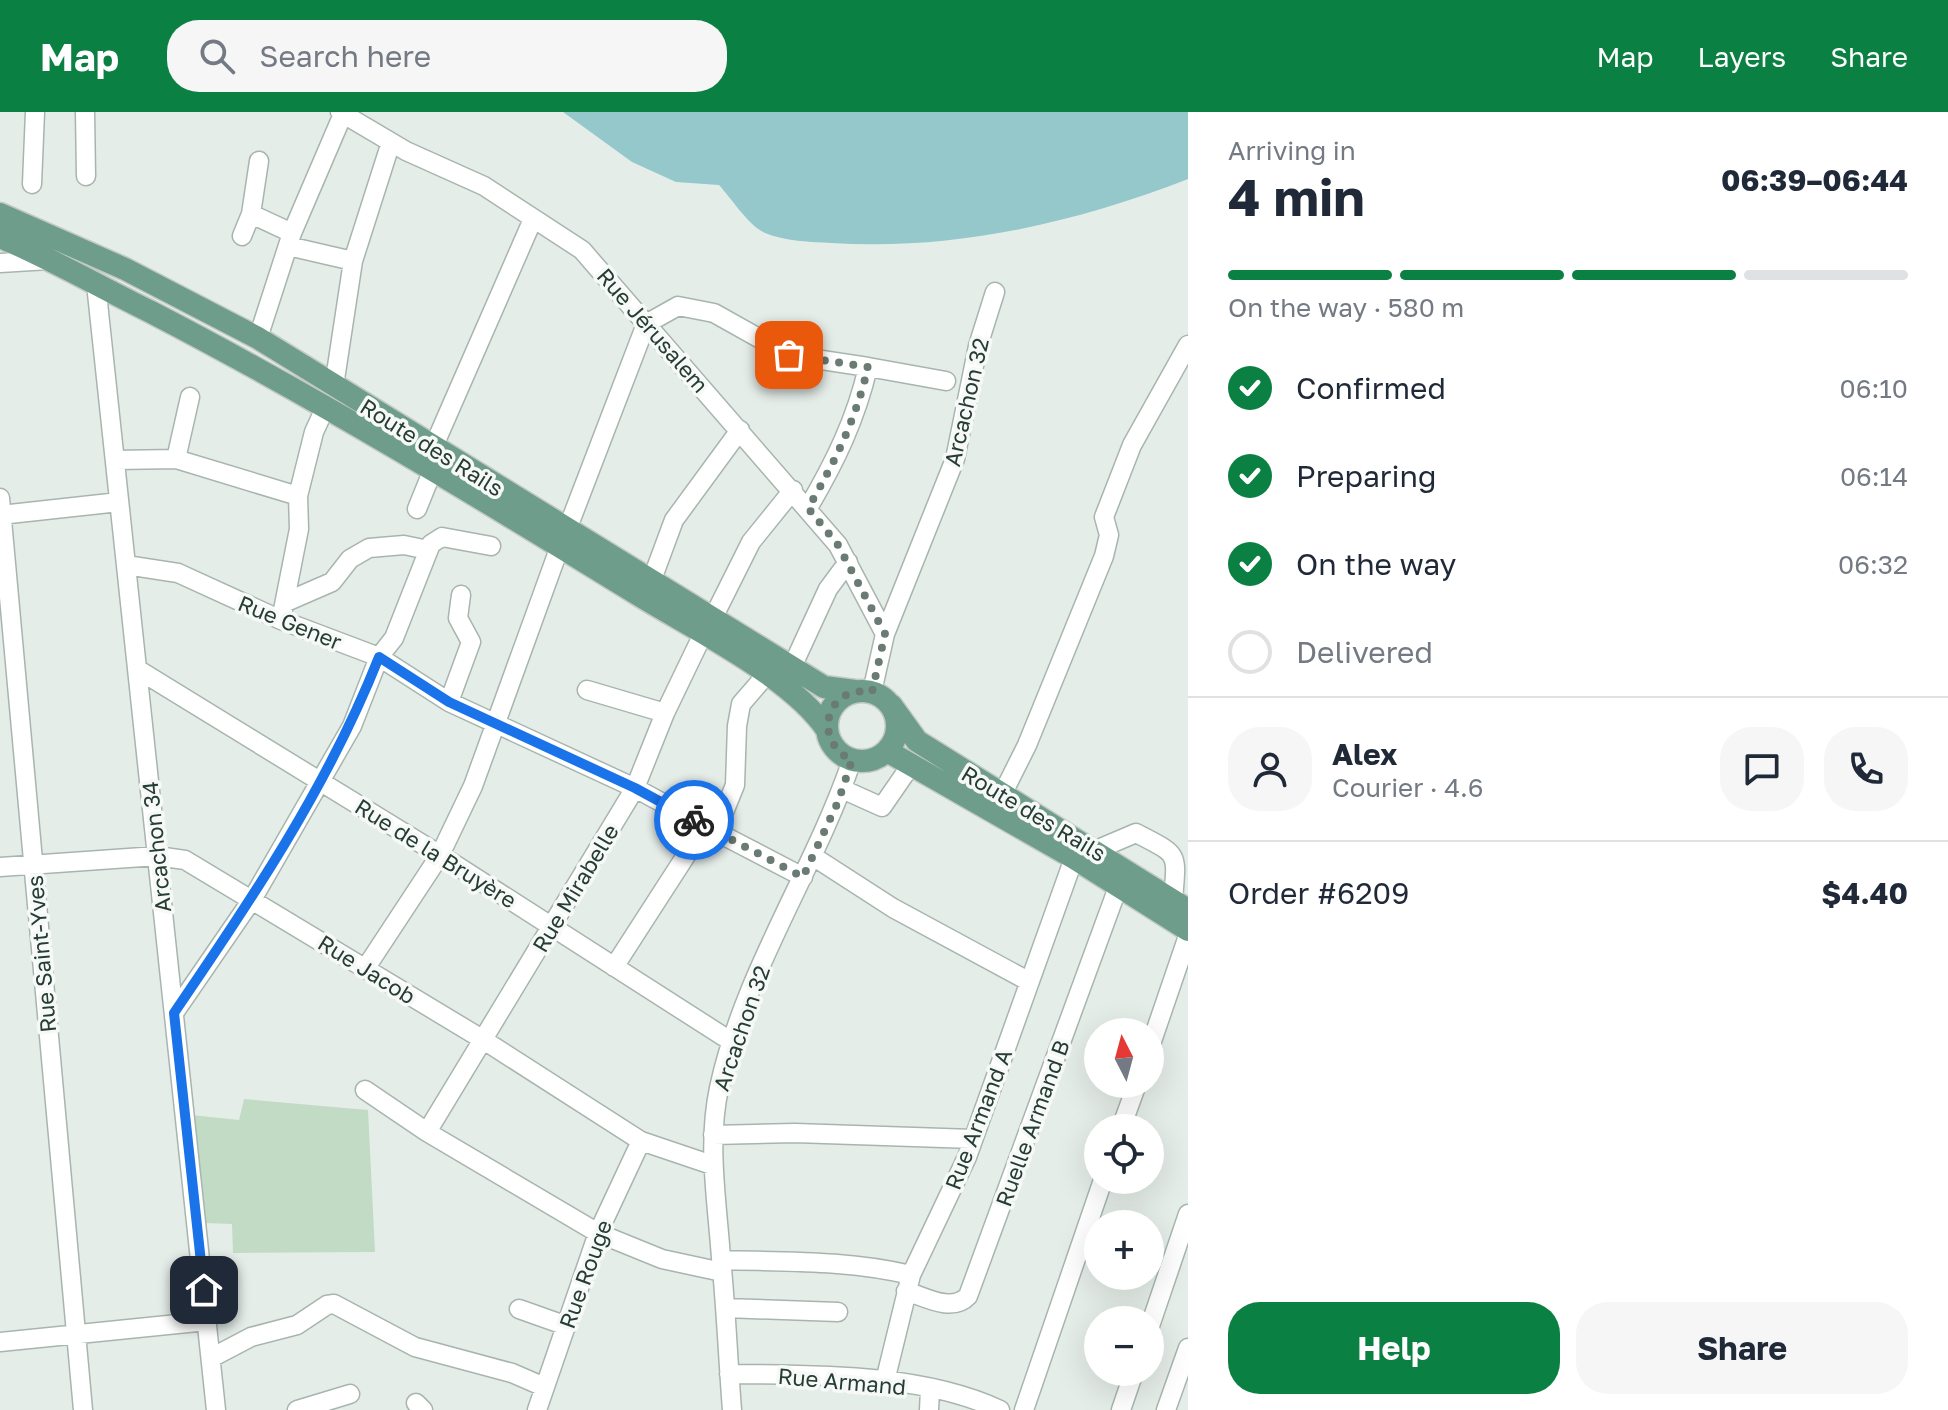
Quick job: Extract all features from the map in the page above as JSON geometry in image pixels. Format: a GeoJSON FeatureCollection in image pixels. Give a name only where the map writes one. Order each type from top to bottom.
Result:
{"type":"FeatureCollection","features":[{"type":"Feature","properties":{"kind":"main road","name":"Route des Rails"},"geometry":{"type":"LineString","coordinates":[[0,214],[125,269],[258,338],[433,448],[563,538],[707,627],[792,667],[824,687],[864,692]]}},
{"type":"Feature","properties":{"kind":"main road","name":"Route des Rails"},"geometry":{"type":"LineString","coordinates":[[0,237],[55,260],[264,370],[432,472],[651,582],[818,716],[827,730]]}},
{"type":"Feature","properties":{"kind":"main road"},"geometry":{"type":"LineString","coordinates":[[864,692],[891,705],[898,724],[887,751],[871,760],[852,760],[835,749],[827,730],[830,710],[845,695],[864,692]]}},
{"type":"Feature","properties":{"kind":"main road","name":"Route des Rails"},"geometry":{"type":"LineString","coordinates":[[891,705],[917,741],[1180,905]]}},
{"type":"Feature","properties":{"kind":"main road","name":"Route des Rails"},"geometry":{"type":"LineString","coordinates":[[887,751],[1074,858],[1188,933]]}},
{"type":"Feature","properties":{"kind":"street"},"geometry":{"type":"LineString","coordinates":[[32,184],[35,112]]}},
{"type":"Feature","properties":{"kind":"street"},"geometry":{"type":"LineString","coordinates":[[85,112],[86,176]]}},
{"type":"Feature","properties":{"kind":"street"},"geometry":{"type":"LineString","coordinates":[[258,338],[290,240],[342,113]]}},
{"type":"Feature","properties":{"kind":"street","name":"Rue Jérusalem"},"geometry":{"type":"LineString","coordinates":[[342,113],[391,142],[484,186],[582,250],[838,545],[885,634]]}},
{"type":"Feature","properties":{"kind":"street"},"geometry":{"type":"LineString","coordinates":[[334,386],[353,261],[391,142]]}},
{"type":"Feature","properties":{"kind":"street"},"geometry":{"type":"LineString","coordinates":[[242,236],[251,214],[259,161]]}},
{"type":"Feature","properties":{"kind":"street"},"geometry":{"type":"LineString","coordinates":[[251,214],[290,240],[353,261]]}},
{"type":"Feature","properties":{"kind":"street"},"geometry":{"type":"LineString","coordinates":[[433,448],[533,219]]}},
{"type":"Feature","properties":{"kind":"street"},"geometry":{"type":"LineString","coordinates":[[0,263],[55,260]]}},
{"type":"Feature","properties":{"kind":"street","name":"Arcachon 34"},"geometry":{"type":"LineString","coordinates":[[96,284],[216,1410]]}},
{"type":"Feature","properties":{"kind":"street","name":"Arcachon 32"},"geometry":{"type":"LineString","coordinates":[[864,692],[955,459],[978,346],[995,292]]}},
{"type":"Feature","properties":{"kind":"street"},"geometry":{"type":"LineString","coordinates":[[365,969],[440,855],[473,786],[563,538],[646,324],[678,306],[714,313],[789,355],[946,381]]}},
{"type":"Feature","properties":{"kind":"street"},"geometry":{"type":"LineString","coordinates":[[1002,795],[1027,745],[1104,556],[1109,535],[1104,517],[1132,445],[1188,345]]}},
{"type":"Feature","properties":{"kind":"street"},"geometry":{"type":"LineString","coordinates":[[808,508],[835,461],[858,409],[868,367]]}},
{"type":"Feature","properties":{"kind":"street"},"geometry":{"type":"LineString","coordinates":[[176,459],[190,397]]}},
{"type":"Feature","properties":{"kind":"street"},"geometry":{"type":"LineString","coordinates":[[283,611],[299,529],[298,496],[314,432],[325,408]]}},
{"type":"Feature","properties":{"kind":"street"},"geometry":{"type":"LineString","coordinates":[[651,582],[674,520],[740,430]]}},
{"type":"Feature","properties":{"kind":"street"},"geometry":{"type":"LineString","coordinates":[[115,460],[176,459],[298,496]]}},
{"type":"Feature","properties":{"kind":"street"},"geometry":{"type":"LineString","coordinates":[[417,509],[432,472]]}},
{"type":"Feature","properties":{"kind":"street","name":"Rue Mirabelle"},"geometry":{"type":"LineString","coordinates":[[427,1132],[635,788],[665,713],[751,542],[793,490]]}},
{"type":"Feature","properties":{"kind":"street"},"geometry":{"type":"LineString","coordinates":[[1,509],[119,502]]}},
{"type":"Feature","properties":{"kind":"street","name":"Rue Saint-Yves"},"geometry":{"type":"LineString","coordinates":[[1,509],[83,1410]]}},
{"type":"Feature","properties":{"kind":"street"},"geometry":{"type":"LineString","coordinates":[[174,1013],[253,898],[352,726],[379,657],[394,638],[435,539],[442,537],[491,546]]}},
{"type":"Feature","properties":{"kind":"street"},"geometry":{"type":"LineString","coordinates":[[283,611],[332,582],[350,559],[369,548],[404,545],[428,550]]}},
{"type":"Feature","properties":{"kind":"street"},"geometry":{"type":"LineString","coordinates":[[792,667],[828,589],[848,562]]}},
{"type":"Feature","properties":{"kind":"street","name":"Rue Gener"},"geometry":{"type":"LineString","coordinates":[[126,565],[178,573],[283,611],[379,657],[449,702],[493,725],[635,788],[803,877]]}},
{"type":"Feature","properties":{"kind":"street"},"geometry":{"type":"LineString","coordinates":[[449,702],[471,642],[458,618],[461,595]]}},
{"type":"Feature","properties":{"kind":"street","name":"Rue de la Bruyère"},"geometry":{"type":"LineString","coordinates":[[137,669],[440,855],[732,1042]]}},
{"type":"Feature","properties":{"kind":"street"},"geometry":{"type":"LineString","coordinates":[[614,967],[710,829],[735,785],[741,704],[767,674]]}},
{"type":"Feature","properties":{"kind":"street"},"geometry":{"type":"LineString","coordinates":[[587,690],[665,713]]}},
{"type":"Feature","properties":{"kind":"street","name":"Arcachon 32"},"geometry":{"type":"LineString","coordinates":[[732,1410],[712,1165],[719,1088],[732,1042],[766,955],[814,857],[852,760]]}},
{"type":"Feature","properties":{"kind":"street"},"geometry":{"type":"LineString","coordinates":[[842,789],[882,807],[911,765]]}},
{"type":"Feature","properties":{"kind":"street"},"geometry":{"type":"LineString","coordinates":[[1096,850],[1136,833],[1170,850],[1176,860],[1180,905]]}},
{"type":"Feature","properties":{"kind":"street","name":"Rue Jacob"},"geometry":{"type":"LineString","coordinates":[[0,867],[157,856],[185,860],[253,898],[482,1039],[641,1141],[712,1165]]}},
{"type":"Feature","properties":{"kind":"street"},"geometry":{"type":"LineString","coordinates":[[814,857],[893,908],[1028,981]]}},
{"type":"Feature","properties":{"kind":"street","name":"Rue Armand A"},"geometry":{"type":"LineString","coordinates":[[885,1381],[908,1283],[973,1139],[1074,858]]}},
{"type":"Feature","properties":{"kind":"street","name":"Ruelle Armand B"},"geometry":{"type":"LineString","coordinates":[[722,1266],[827,1261],[869,1265],[951,1305],[963,1302],[968,1296],[1118,887]]}},
{"type":"Feature","properties":{"kind":"street"},"geometry":{"type":"LineString","coordinates":[[1160,1018],[1188,933]]}},
{"type":"Feature","properties":{"kind":"street"},"geometry":{"type":"LineString","coordinates":[[365,1090],[427,1132],[598,1233],[662,1259],[722,1266]]}},
{"type":"Feature","properties":{"kind":"street"},"geometry":{"type":"LineString","coordinates":[[713,1135],[771,1133],[973,1139]]}},
{"type":"Feature","properties":{"kind":"street","name":"Rue Rouge"},"geometry":{"type":"LineString","coordinates":[[537,1410],[542,1386],[567,1326],[598,1233],[641,1141]]}},
{"type":"Feature","properties":{"kind":"street"},"geometry":{"type":"LineString","coordinates":[[1024,1410],[1098,1194]]}},
{"type":"Feature","properties":{"kind":"street"},"geometry":{"type":"LineString","coordinates":[[1157,1306],[1188,1214]]}},
{"type":"Feature","properties":{"kind":"street"},"geometry":{"type":"LineString","coordinates":[[211,1358],[251,1337],[297,1325],[327,1305],[334,1304],[415,1347],[512,1373],[542,1386]]}},
{"type":"Feature","properties":{"kind":"street"},"geometry":{"type":"LineString","coordinates":[[725,1308],[838,1312]]}},
{"type":"Feature","properties":{"kind":"street"},"geometry":{"type":"LineString","coordinates":[[519,1309],[567,1326]]}},
{"type":"Feature","properties":{"kind":"street"},"geometry":{"type":"LineString","coordinates":[[0,1342],[207,1321]]}},
{"type":"Feature","properties":{"kind":"street"},"geometry":{"type":"LineString","coordinates":[[1166,1410],[1188,1348]]}},
{"type":"Feature","properties":{"kind":"street","name":"Rue Armand"},"geometry":{"type":"LineString","coordinates":[[729,1374],[885,1381],[1000,1410]]}},
{"type":"Feature","properties":{"kind":"street"},"geometry":{"type":"LineString","coordinates":[[1121,1410],[1129,1386]]}},
{"type":"Feature","properties":{"kind":"street"},"geometry":{"type":"LineString","coordinates":[[929,1410],[930,1390]]}},
{"type":"Feature","properties":{"kind":"street"},"geometry":{"type":"LineString","coordinates":[[297,1410],[350,1394]]}},
{"type":"Feature","properties":{"kind":"green space"},"geometry":{"type":"Polygon","coordinates":[[[244,1099],[368,1110],[375,1252],[233,1253],[232,1224],[204,1223],[191,1115],[239,1120],[244,1099]]]}},
{"type":"Feature","properties":{"kind":"water"},"geometry":{"type":"Polygon","coordinates":[[[563,112],[1188,112],[1188,179],[1058,221],[968,238],[877,244],[798,241],[772,236],[759,229],[719,185],[676,182],[632,162],[563,112]]]}},
{"type":"Feature","properties":{"kind":"way so far"},"geometry":{"type":"LineString","coordinates":[[694,820],[803,877],[838,802],[852,760],[842,756],[829,740],[827,720],[830,710],[845,695],[855,691],[872,692],[885,634],[838,545],[808,508],[835,461],[858,409],[868,367],[789,355]]}},
{"type":"Feature","properties":{"kind":"route"},"geometry":{"type":"LineString","coordinates":[[204,1290],[174,1013],[253,898],[321,782],[352,726],[379,657],[449,702],[493,725],[556,750],[694,820]]}}]}
